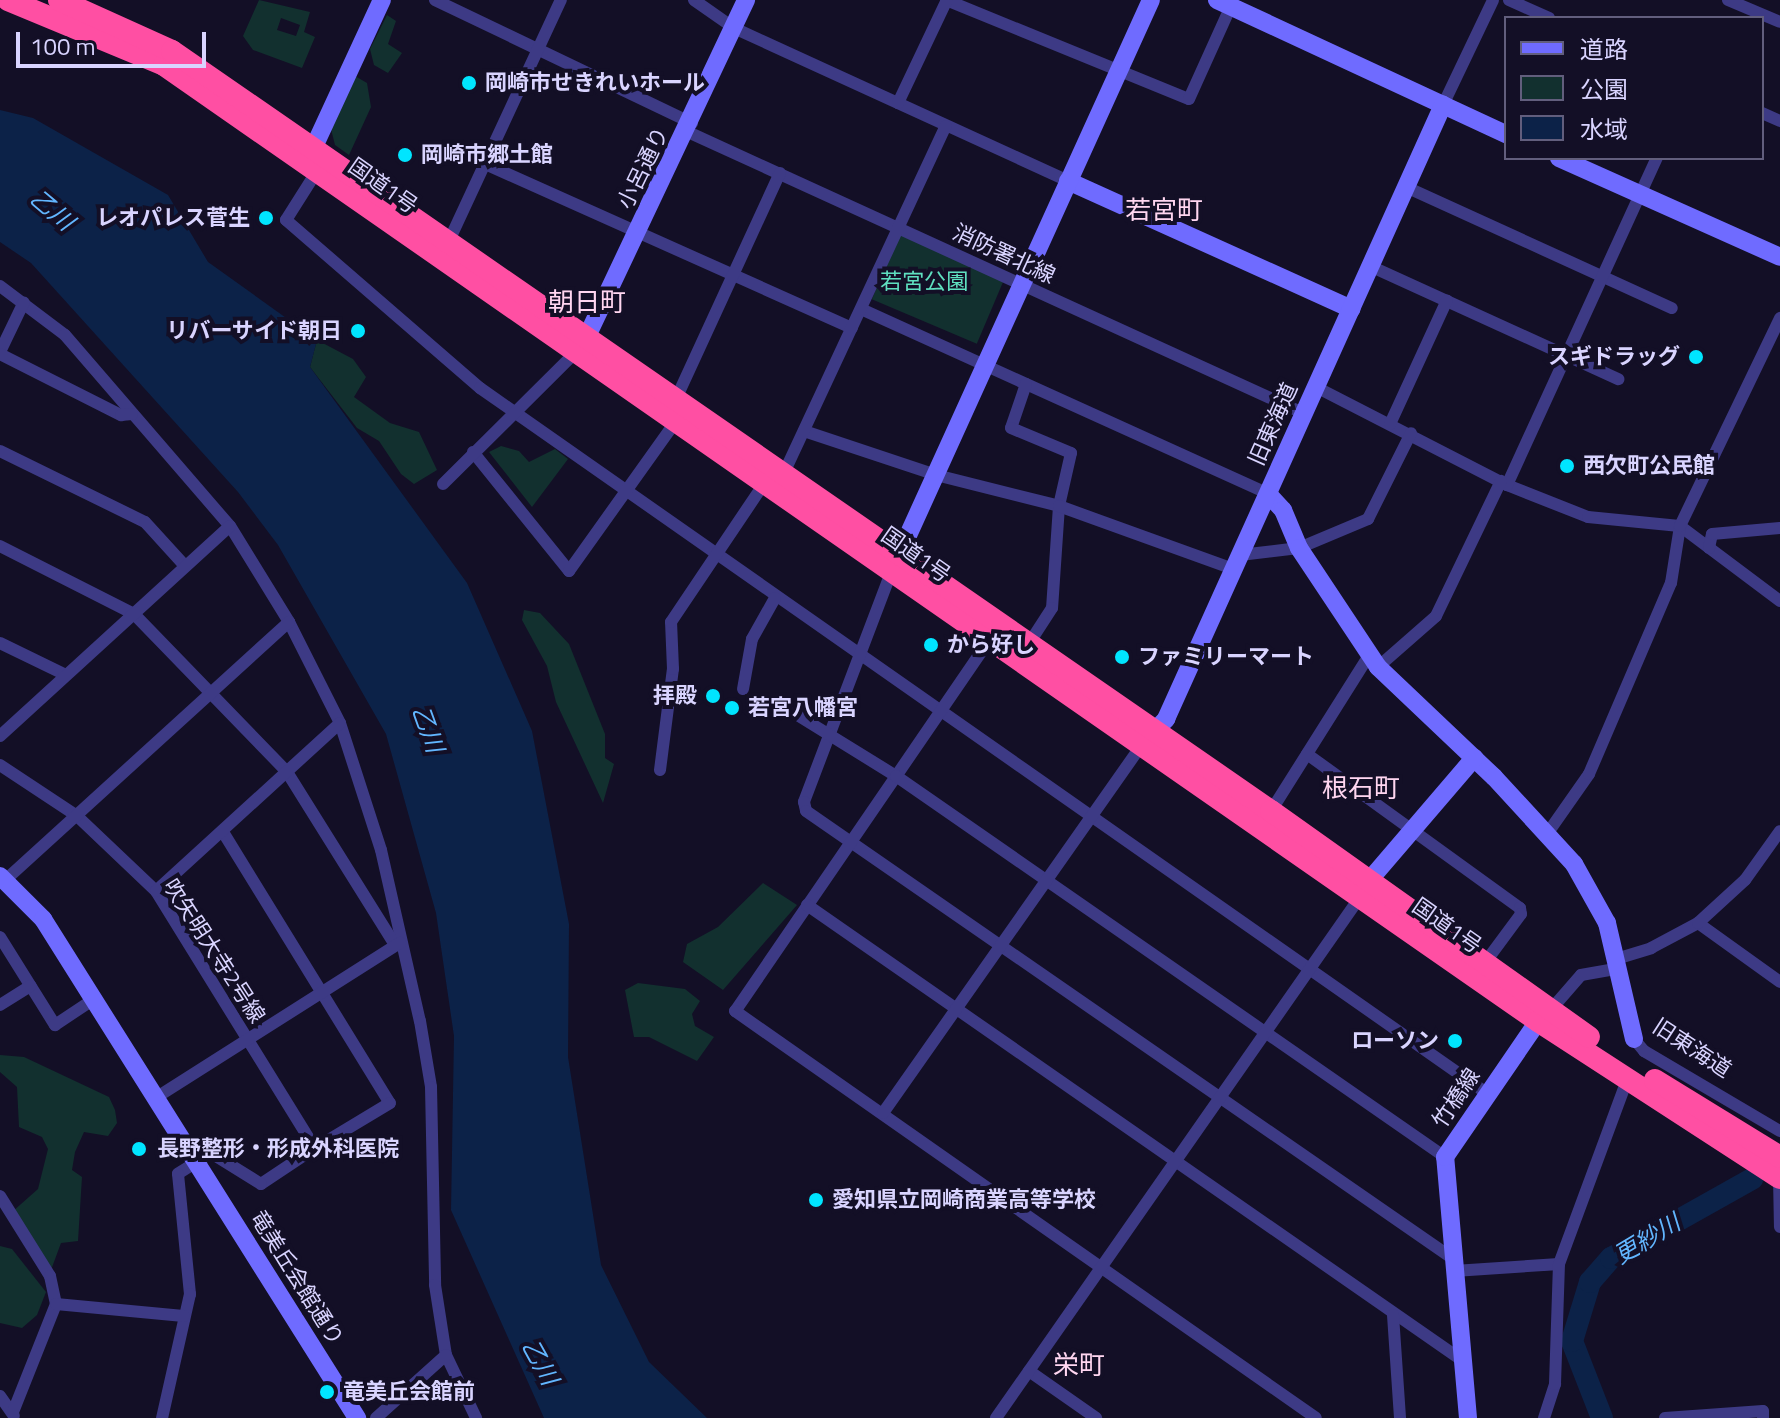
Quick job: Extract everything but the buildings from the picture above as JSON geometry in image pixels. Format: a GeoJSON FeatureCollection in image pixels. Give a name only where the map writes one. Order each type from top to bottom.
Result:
{"type":"FeatureCollection","features":[{"type":"Feature","properties":{"kind":"highway","name":"国道1号"},"geometry":{"type":"LineString","coordinates":[[8,0],[164,65],[448,243],[583,346]]}},
{"type":"Feature","properties":{"kind":"highway","name":"国道1号"},"geometry":{"type":"LineString","coordinates":[[59,0],[172,51],[315,160],[896,562],[1028,645],[1148,739],[1544,1016],[1780,1171]]}},
{"type":"Feature","properties":{"kind":"highway","name":"国道1号"},"geometry":{"type":"LineString","coordinates":[[896,562],[990,639],[1148,739],[1271,811],[1364,890],[1484,964],[1544,1016],[1627,1080],[1780,1171]]}},
{"type":"Feature","properties":{"kind":"street"},"geometry":{"type":"LineString","coordinates":[[382,0],[315,160],[286,220],[514,414],[561,440],[623,492],[941,710],[1488,1094]]}},
{"type":"Feature","properties":{"kind":"street","name":"消防署北線"},"geometry":{"type":"LineString","coordinates":[[435,0],[780,173],[1303,413]]}},
{"type":"Feature","properties":{"kind":"street"},"geometry":{"type":"LineString","coordinates":[[448,243],[561,0]]}},
{"type":"Feature","properties":{"kind":"street"},"geometry":{"type":"LineString","coordinates":[[694,0],[734,28],[1351,309]]}},
{"type":"Feature","properties":{"kind":"street","name":"小呂通り"},"geometry":{"type":"LineString","coordinates":[[583,346],[690,127],[746,0]]}},
{"type":"Feature","properties":{"kind":"street"},"geometry":{"type":"LineString","coordinates":[[898,103],[946,0],[1109,69],[1121,68],[1189,99],[1224,3],[1504,133]]}},
{"type":"Feature","properties":{"kind":"street"},"geometry":{"type":"LineString","coordinates":[[1151,0],[896,562],[804,802],[806,811],[1453,1264],[1559,1264]]}},
{"type":"Feature","properties":{"kind":"street"},"geometry":{"type":"LineString","coordinates":[[1443,105],[1493,0]]}},
{"type":"Feature","properties":{"kind":"street"},"geometry":{"type":"LineString","coordinates":[[1509,0],[1545,16]]}},
{"type":"Feature","properties":{"kind":"street"},"geometry":{"type":"LineString","coordinates":[[1728,0],[1780,22]]}},
{"type":"Feature","properties":{"kind":"street","name":"旧東海道"},"geometry":{"type":"LineString","coordinates":[[1443,105],[1268,494],[1283,510],[1299,548],[1374,660],[1547,834],[1597,899],[1617,964],[1634,1039],[1644,1051],[1780,1131]]}},
{"type":"Feature","properties":{"kind":"street"},"geometry":{"type":"LineString","coordinates":[[660,770],[673,669],[671,622],[804,431],[946,126]]}},
{"type":"Feature","properties":{"kind":"street"},"geometry":{"type":"LineString","coordinates":[[1563,160],[1780,257]]}},
{"type":"Feature","properties":{"kind":"street"},"geometry":{"type":"LineString","coordinates":[[1271,811],[1374,660],[1436,616],[1568,356],[1656,160]]}},
{"type":"Feature","properties":{"kind":"street"},"geometry":{"type":"LineString","coordinates":[[483,163],[732,277],[852,328]]}},
{"type":"Feature","properties":{"kind":"street"},"geometry":{"type":"LineString","coordinates":[[473,452],[569,571],[676,411],[780,173]]}},
{"type":"Feature","properties":{"kind":"street"},"geometry":{"type":"LineString","coordinates":[[1406,187],[1672,308]]}},
{"type":"Feature","properties":{"kind":"street"},"geometry":{"type":"LineString","coordinates":[[1370,266],[1618,379]]}},
{"type":"Feature","properties":{"kind":"street"},"geometry":{"type":"LineString","coordinates":[[0,286],[65,335],[230,526],[289,622],[340,723],[399,943],[430,1078],[435,1285],[446,1355],[476,1418]]}},
{"type":"Feature","properties":{"kind":"street"},"geometry":{"type":"LineString","coordinates":[[1390,424],[1447,300]]}},
{"type":"Feature","properties":{"kind":"street"},"geometry":{"type":"LineString","coordinates":[[24,302],[0,353],[121,415],[132,414]]}},
{"type":"Feature","properties":{"kind":"street"},"geometry":{"type":"LineString","coordinates":[[861,309],[1268,494],[1166,719],[1092,816],[883,1113]]}},
{"type":"Feature","properties":{"kind":"street"},"geometry":{"type":"LineString","coordinates":[[1547,834],[1589,774],[1671,583],[1680,526],[1780,318]]}},
{"type":"Feature","properties":{"kind":"street"},"geometry":{"type":"LineString","coordinates":[[443,484],[583,346]]}},
{"type":"Feature","properties":{"kind":"street"},"geometry":{"type":"LineString","coordinates":[[1026,384],[1011,428],[1071,453],[1059,506],[1052,608],[1028,645]]}},
{"type":"Feature","properties":{"kind":"street"},"geometry":{"type":"LineString","coordinates":[[1316,387],[1504,483],[1588,517],[1680,526],[1780,601]]}},
{"type":"Feature","properties":{"kind":"street"},"geometry":{"type":"LineString","coordinates":[[804,431],[936,475],[1059,506],[1236,562],[1299,548],[1368,519],[1411,433]]}},
{"type":"Feature","properties":{"kind":"street"},"geometry":{"type":"LineString","coordinates":[[0,451],[145,522],[185,566]]}},
{"type":"Feature","properties":{"kind":"street"},"geometry":{"type":"LineString","coordinates":[[0,736],[230,526]]}},
{"type":"Feature","properties":{"kind":"street"},"geometry":{"type":"LineString","coordinates":[[1709,548],[1712,534],[1780,528]]}},
{"type":"Feature","properties":{"kind":"street"},"geometry":{"type":"LineString","coordinates":[[0,546],[134,614],[287,772],[399,943]]}},
{"type":"Feature","properties":{"kind":"street"},"geometry":{"type":"LineString","coordinates":[[743,689],[752,639],[775,598]]}},
{"type":"Feature","properties":{"kind":"street"},"geometry":{"type":"LineString","coordinates":[[289,622],[2,881],[43,919],[157,1097],[399,943]]}},
{"type":"Feature","properties":{"kind":"street"},"geometry":{"type":"LineString","coordinates":[[990,639],[735,1011],[1316,1418]]}},
{"type":"Feature","properties":{"kind":"street"},"geometry":{"type":"LineString","coordinates":[[0,643],[66,675]]}},
{"type":"Feature","properties":{"kind":"street"},"geometry":{"type":"LineString","coordinates":[[794,713],[832,733],[896,776],[1445,1157]]}},
{"type":"Feature","properties":{"kind":"street"},"geometry":{"type":"LineString","coordinates":[[156,891],[340,723]]}},
{"type":"Feature","properties":{"kind":"street"},"geometry":{"type":"LineString","coordinates":[[1307,754],[1520,908],[1521,914],[1484,964]]}},
{"type":"Feature","properties":{"kind":"street"},"geometry":{"type":"LineString","coordinates":[[996,1418],[1364,890],[1410,831],[1474,758]]}},
{"type":"Feature","properties":{"kind":"street","name":"吹矢明大寺2号線"},"geometry":{"type":"LineString","coordinates":[[0,765],[77,816],[156,891],[315,1148]]}},
{"type":"Feature","properties":{"kind":"street"},"geometry":{"type":"LineString","coordinates":[[1544,1016],[1581,975],[1617,964],[1698,923],[1766,855],[1780,831]]}},
{"type":"Feature","properties":{"kind":"street"},"geometry":{"type":"LineString","coordinates":[[162,1418],[190,1294],[178,1174],[211,1153],[261,1184],[390,1103],[223,832]]}},
{"type":"Feature","properties":{"kind":"street"},"geometry":{"type":"LineString","coordinates":[[1766,855],[1780,861]]}},
{"type":"Feature","properties":{"kind":"street"},"geometry":{"type":"LineString","coordinates":[[807,905],[1463,1361]]}},
{"type":"Feature","properties":{"kind":"street"},"geometry":{"type":"LineString","coordinates":[[1698,923],[1780,982]]}},
{"type":"Feature","properties":{"kind":"street"},"geometry":{"type":"LineString","coordinates":[[0,937],[55,1025],[94,999]]}},
{"type":"Feature","properties":{"kind":"street"},"geometry":{"type":"LineString","coordinates":[[0,1005],[31,986]]}},
{"type":"Feature","properties":{"kind":"street","name":"竹橋線"},"geometry":{"type":"LineString","coordinates":[[1468,1418],[1445,1157],[1544,1016]]}},
{"type":"Feature","properties":{"kind":"street"},"geometry":{"type":"LineString","coordinates":[[1544,1418],[1555,1384],[1559,1264],[1627,1080]]}},
{"type":"Feature","properties":{"kind":"street","name":"竜美丘会館通り"},"geometry":{"type":"LineString","coordinates":[[157,1097],[357,1418]]}},
{"type":"Feature","properties":{"kind":"street"},"geometry":{"type":"LineString","coordinates":[[1780,1171],[1780,1227]]}},
{"type":"Feature","properties":{"kind":"street"},"geometry":{"type":"LineString","coordinates":[[0,1196],[50,1276],[56,1304],[14,1415]]}},
{"type":"Feature","properties":{"kind":"street"},"geometry":{"type":"LineString","coordinates":[[56,1304],[183,1316]]}},
{"type":"Feature","properties":{"kind":"street"},"geometry":{"type":"LineString","coordinates":[[1393,1315],[1400,1418]]}},
{"type":"Feature","properties":{"kind":"street"},"geometry":{"type":"LineString","coordinates":[[376,1418],[446,1355]]}},
{"type":"Feature","properties":{"kind":"street"},"geometry":{"type":"LineString","coordinates":[[1029,1371],[1096,1418]]}},
{"type":"Feature","properties":{"kind":"street"},"geometry":{"type":"LineString","coordinates":[[0,1396],[14,1415]]}},
{"type":"Feature","properties":{"kind":"street"},"geometry":{"type":"LineString","coordinates":[[1665,1418],[1763,1411],[1763,1418]]}},
{"type":"Feature","properties":{"kind":"green space"},"geometry":{"type":"Polygon","coordinates":[[[259,0],[310,12],[304,32],[315,37],[302,68],[253,50],[243,36],[259,0]],[[281,18],[277,30],[296,36],[300,25],[281,18]]]}},
{"type":"Feature","properties":{"kind":"green space"},"geometry":{"type":"Polygon","coordinates":[[[387,15],[396,21],[388,44],[402,53],[388,73],[374,65],[370,49],[387,15]]]}},
{"type":"Feature","properties":{"kind":"green space"},"geometry":{"type":"Polygon","coordinates":[[[355,76],[367,83],[371,107],[349,155],[335,145],[331,129],[355,76]]]}},
{"type":"Feature","properties":{"kind":"green space","name":"若宮公園"},"geometry":{"type":"Polygon","coordinates":[[[900,233],[1005,278],[977,344],[872,299],[900,233]]]}},
{"type":"Feature","properties":{"kind":"green space"},"geometry":{"type":"Polygon","coordinates":[[[317,340],[353,359],[366,377],[354,397],[390,423],[419,432],[437,470],[414,484],[401,474],[379,441],[357,428],[310,367],[317,340]]]}},
{"type":"Feature","properties":{"kind":"green space"},"geometry":{"type":"Polygon","coordinates":[[[501,446],[519,451],[529,462],[555,449],[568,459],[532,507],[489,452],[501,446]]]}},
{"type":"Feature","properties":{"kind":"green space"},"geometry":{"type":"Polygon","coordinates":[[[524,610],[540,613],[569,644],[605,734],[605,758],[614,764],[603,803],[556,702],[547,666],[522,620],[524,610]]]}},
{"type":"Feature","properties":{"kind":"green space"},"geometry":{"type":"Polygon","coordinates":[[[763,883],[797,905],[723,990],[683,962],[687,944],[718,927],[763,883]]]}},
{"type":"Feature","properties":{"kind":"green space"},"geometry":{"type":"Polygon","coordinates":[[[638,983],[685,989],[700,1001],[692,1014],[695,1026],[714,1037],[697,1061],[649,1037],[634,1037],[625,990],[638,983]]]}},
{"type":"Feature","properties":{"kind":"green space"},"geometry":{"type":"Polygon","coordinates":[[[0,1055],[24,1057],[109,1097],[115,1110],[117,1123],[108,1136],[84,1132],[75,1152],[72,1170],[82,1177],[78,1241],[61,1243],[51,1270],[12,1212],[38,1189],[48,1149],[42,1137],[19,1127],[17,1087],[0,1072],[0,1055]]]}},
{"type":"Feature","properties":{"kind":"green space"},"geometry":{"type":"Polygon","coordinates":[[[0,1246],[12,1249],[46,1292],[37,1315],[22,1328],[0,1323],[0,1246]]]}},
{"type":"Feature","properties":{"kind":"water","name":"乙川"},"geometry":{"type":"Polygon","coordinates":[[[0,110],[33,118],[168,195],[208,262],[317,340],[310,367],[467,583],[532,731],[569,924],[568,1057],[601,1265],[649,1362],[707,1418],[544,1418],[451,1210],[454,1036],[436,913],[386,734],[278,545],[238,492],[31,263],[0,242],[0,110]]]}},
{"type":"Feature","properties":{"kind":"waterway","name":"更紗川"},"geometry":{"type":"LineString","coordinates":[[1602,1418],[1572,1341],[1590,1282],[1611,1258],[1752,1179]]}},
{"type":"Feature","properties":{"kind":"place","name":"岡崎市せきれいホール"},"geometry":{"type":"Point","coordinates":[469,83]}},
{"type":"Feature","properties":{"kind":"place","name":"岡崎市郷土館"},"geometry":{"type":"Point","coordinates":[405,155]}},
{"type":"Feature","properties":{"kind":"place","name":"レオパレス菅生"},"geometry":{"type":"Point","coordinates":[266,218]}},
{"type":"Feature","properties":{"kind":"place","name":"リバーサイド朝日"},"geometry":{"type":"Point","coordinates":[358,331]}},
{"type":"Feature","properties":{"kind":"place","name":"スギドラッグ"},"geometry":{"type":"Point","coordinates":[1696,357]}},
{"type":"Feature","properties":{"kind":"place","name":"西欠町公民館"},"geometry":{"type":"Point","coordinates":[1567,466]}},
{"type":"Feature","properties":{"kind":"place","name":"から好し"},"geometry":{"type":"Point","coordinates":[931,645]}},
{"type":"Feature","properties":{"kind":"place","name":"ファミリーマート"},"geometry":{"type":"Point","coordinates":[1122,657]}},
{"type":"Feature","properties":{"kind":"place","name":"拝殿"},"geometry":{"type":"Point","coordinates":[713,696]}},
{"type":"Feature","properties":{"kind":"place","name":"若宮八幡宮"},"geometry":{"type":"Point","coordinates":[732,708]}},
{"type":"Feature","properties":{"kind":"place","name":"ローソン"},"geometry":{"type":"Point","coordinates":[1455,1041]}},
{"type":"Feature","properties":{"kind":"place","name":"長野整形・形成外科医院"},"geometry":{"type":"Point","coordinates":[139,1149]}},
{"type":"Feature","properties":{"kind":"place","name":"愛知県立岡崎商業高等学校"},"geometry":{"type":"Point","coordinates":[816,1200]}},
{"type":"Feature","properties":{"kind":"place","name":"竜美丘会館前"},"geometry":{"type":"Point","coordinates":[327,1392]}},
{"type":"Feature","properties":{"kind":"district","name":"若宮町"},"geometry":{"type":"Point","coordinates":[1164,210]}},
{"type":"Feature","properties":{"kind":"district","name":"朝日町"},"geometry":{"type":"Point","coordinates":[587,302]}},
{"type":"Feature","properties":{"kind":"district","name":"根石町"},"geometry":{"type":"Point","coordinates":[1361,788]}},
{"type":"Feature","properties":{"kind":"district","name":"栄町"},"geometry":{"type":"Point","coordinates":[1079,1365]}}]}
